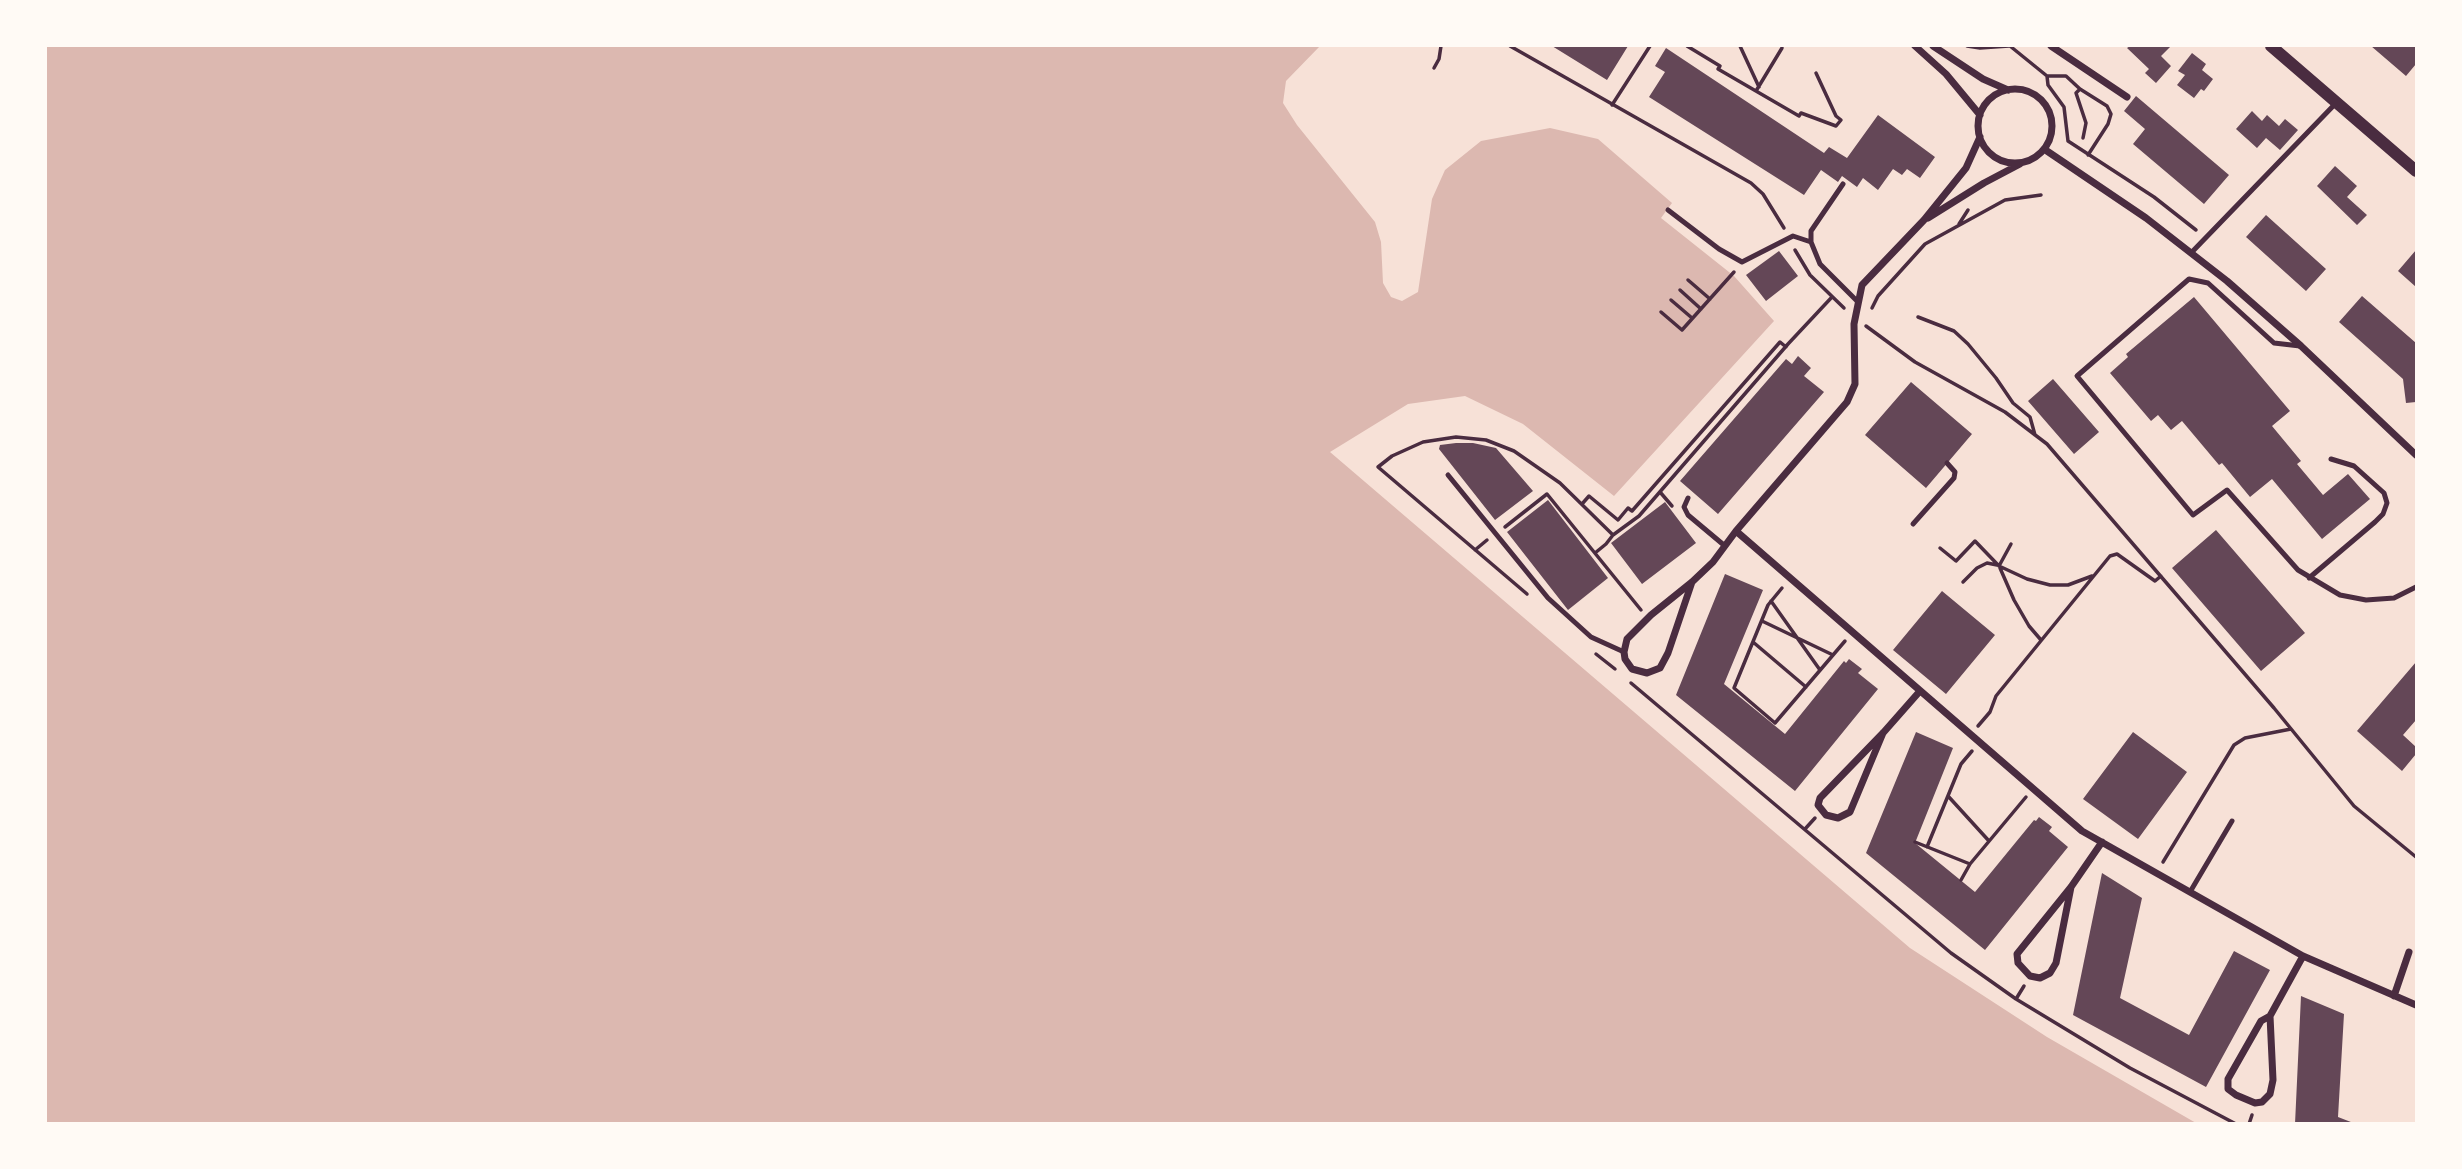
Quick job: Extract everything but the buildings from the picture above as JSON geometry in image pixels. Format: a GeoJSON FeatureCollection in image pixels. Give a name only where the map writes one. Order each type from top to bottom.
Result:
{"type":"FeatureCollection","features":[{"type":"Feature","properties":{"kind":"street"},"geometry":{"type":"LineString","coordinates":[[1915,46],[1946,74],[1980,115]]}},
{"type":"Feature","properties":{"kind":"street"},"geometry":{"type":"LineString","coordinates":[[1924,220],[1984,183],[2027,162],[2044,149],[2050,139],[2052,127],[2045,105],[2027,91],[2008,90],[1983,79],[1933,46]]}},
{"type":"Feature","properties":{"kind":"street"},"geometry":{"type":"LineString","coordinates":[[2051,46],[2127,97]]}},
{"type":"Feature","properties":{"kind":"street"},"geometry":{"type":"LineString","coordinates":[[2271,46],[2417,171]]}},
{"type":"Feature","properties":{"kind":"street"},"geometry":{"type":"LineString","coordinates":[[1692,582],[1668,653],[1660,668],[1647,673],[1639,672],[1628,664],[1624,652],[1627,639],[1692,582],[1847,402],[1855,384],[1855,317],[1862,285],[1924,220],[1966,169],[1980,137],[1980,115],[1991,99],[2008,90]]}},
{"type":"Feature","properties":{"kind":"street"},"geometry":{"type":"LineString","coordinates":[[1980,137],[1993,156],[2015,163],[2027,162]]}},
{"type":"Feature","properties":{"kind":"street"},"geometry":{"type":"LineString","coordinates":[[2044,149],[2146,218],[2227,281],[2417,455]]}},
{"type":"Feature","properties":{"kind":"street"},"geometry":{"type":"LineString","coordinates":[[1736,531],[2082,831],[2303,956],[2417,1005]]}},
{"type":"Feature","properties":{"kind":"street"},"geometry":{"type":"LineString","coordinates":[[1883,733],[1850,812],[1839,818],[1826,815],[1818,805],[1820,798],[1920,691]]}},
{"type":"Feature","properties":{"kind":"street"},"geometry":{"type":"LineString","coordinates":[[2071,887],[2056,963],[2050,973],[2040,978],[2030,976],[2018,963],[2017,954],[2071,887],[2102,842]]}},
{"type":"Feature","properties":{"kind":"street"},"geometry":{"type":"LineString","coordinates":[[2394,996],[2409,952]]}},
{"type":"Feature","properties":{"kind":"street"},"geometry":{"type":"LineString","coordinates":[[2270,1016],[2260,1021],[2228,1079],[2228,1089],[2256,1103],[2262,1102],[2270,1094],[2273,1080],[2270,1016],[2303,956]]}},
{"type":"Feature","properties":{"kind":"lane"},"geometry":{"type":"LineString","coordinates":[[2191,253],[2337,102]]}},
{"type":"Feature","properties":{"kind":"lane"},"geometry":{"type":"LineString","coordinates":[[1843,184],[1811,231],[1811,242],[1820,264],[1857,301]]}},
{"type":"Feature","properties":{"kind":"lane"},"geometry":{"type":"LineString","coordinates":[[1668,210],[1719,249],[1742,262],[1788,237],[1811,242]]}},
{"type":"Feature","properties":{"kind":"lane"},"geometry":{"type":"LineString","coordinates":[[2301,346],[2274,343],[2208,283],[2189,279],[2077,376],[2193,515],[2227,490],[2298,570],[2340,595],[2366,600],[2393,598],[2417,587]]}},
{"type":"Feature","properties":{"kind":"lane"},"geometry":{"type":"LineString","coordinates":[[2309,578],[2375,522],[2383,514],[2387,503],[2384,493],[2354,466],[2331,459]]}},
{"type":"Feature","properties":{"kind":"lane"},"geometry":{"type":"LineString","coordinates":[[1913,524],[1954,478],[1955,472],[1947,463]]}},
{"type":"Feature","properties":{"kind":"lane"},"geometry":{"type":"LineString","coordinates":[[1448,475],[1548,598],[1591,637],[1624,652]]}},
{"type":"Feature","properties":{"kind":"lane"},"geometry":{"type":"LineString","coordinates":[[1688,498],[1684,507],[1688,515],[1725,546]]}},
{"type":"Feature","properties":{"kind":"lane"},"geometry":{"type":"LineString","coordinates":[[2190,892],[2232,821]]}},
{"type":"Feature","properties":{"kind":"path"},"geometry":{"type":"LineString","coordinates":[[1434,68],[1441,46]]}},
{"type":"Feature","properties":{"kind":"path"},"geometry":{"type":"LineString","coordinates":[[1510,46],[1751,183],[1763,194],[1810,275],[1832,298],[1915,362],[2005,412],[2047,444],[2354,806],[2417,857]]}},
{"type":"Feature","properties":{"kind":"path"},"geometry":{"type":"LineString","coordinates":[[1612,104],[1650,46]]}},
{"type":"Feature","properties":{"kind":"path"},"geometry":{"type":"LineString","coordinates":[[1687,46],[1720,66],[1718,69],[1758,89],[1799,116],[1801,113],[1836,126],[1841,120],[1836,116],[1816,73]]}},
{"type":"Feature","properties":{"kind":"path"},"geometry":{"type":"LineString","coordinates":[[1740,46],[1758,89]]}},
{"type":"Feature","properties":{"kind":"path"},"geometry":{"type":"LineString","coordinates":[[1967,46],[2009,46],[2047,76],[2066,76],[2080,89],[2107,106],[2111,114],[2108,124],[2088,155]]}},
{"type":"Feature","properties":{"kind":"path"},"geometry":{"type":"LineString","coordinates":[[1758,89],[1782,48]]}},
{"type":"Feature","properties":{"kind":"path"},"geometry":{"type":"LineString","coordinates":[[2047,76],[2048,85],[2064,107],[2068,141],[2154,197],[2205,238]]}},
{"type":"Feature","properties":{"kind":"path"},"geometry":{"type":"LineString","coordinates":[[2080,89],[2076,93],[2086,123],[2083,138]]}},
{"type":"Feature","properties":{"kind":"path"},"geometry":{"type":"LineString","coordinates":[[1871,314],[1878,296],[1925,244],[2005,200],[2041,195]]}},
{"type":"Feature","properties":{"kind":"path"},"geometry":{"type":"LineString","coordinates":[[1958,225],[1970,208]]}},
{"type":"Feature","properties":{"kind":"path"},"geometry":{"type":"LineString","coordinates":[[1661,312],[1682,330],[1732,275]]}},
{"type":"Feature","properties":{"kind":"path"},"geometry":{"type":"LineString","coordinates":[[1688,280],[1710,299]]}},
{"type":"Feature","properties":{"kind":"path"},"geometry":{"type":"LineString","coordinates":[[1680,290],[1701,309]]}},
{"type":"Feature","properties":{"kind":"path"},"geometry":{"type":"LineString","coordinates":[[1595,553],[1613,534],[1639,516],[1832,298]]}},
{"type":"Feature","properties":{"kind":"path"},"geometry":{"type":"LineString","coordinates":[[1671,300],[1692,318]]}},
{"type":"Feature","properties":{"kind":"path"},"geometry":{"type":"LineString","coordinates":[[1918,317],[1954,331],[1968,344],[2013,402],[2030,417],[2035,435]]}},
{"type":"Feature","properties":{"kind":"path"},"geometry":{"type":"LineString","coordinates":[[1870,323],[1870,329]]}},
{"type":"Feature","properties":{"kind":"path"},"geometry":{"type":"LineString","coordinates":[[1582,504],[1589,496],[1618,520],[1628,508],[1632,512],[1780,342],[1786,347]]}},
{"type":"Feature","properties":{"kind":"path"},"geometry":{"type":"LineString","coordinates":[[1560,482],[1613,534]]}},
{"type":"Feature","properties":{"kind":"path"},"geometry":{"type":"LineString","coordinates":[[1475,550],[1547,494],[1648,619]]}},
{"type":"Feature","properties":{"kind":"path"},"geometry":{"type":"LineString","coordinates":[[1940,548],[1956,561],[1975,541],[2000,566],[2014,600],[2041,641]]}},
{"type":"Feature","properties":{"kind":"path"},"geometry":{"type":"LineString","coordinates":[[2000,566],[2011,544]]}},
{"type":"Feature","properties":{"kind":"path"},"geometry":{"type":"LineString","coordinates":[[1971,734],[1990,712],[1996,696],[2110,556],[2117,554],[2155,580],[2161,576]]}},
{"type":"Feature","properties":{"kind":"path"},"geometry":{"type":"LineString","coordinates":[[1963,582],[1977,568],[1987,563],[2000,566],[2026,579],[2050,585],[2068,585],[2094,576]]}},
{"type":"Feature","properties":{"kind":"path"},"geometry":{"type":"LineString","coordinates":[[1790,579],[1771,601],[1734,688],[1775,723],[1852,633]]}},
{"type":"Feature","properties":{"kind":"path"},"geometry":{"type":"LineString","coordinates":[[1771,601],[1820,670]]}},
{"type":"Feature","properties":{"kind":"path"},"geometry":{"type":"LineString","coordinates":[[1762,621],[1833,655]]}},
{"type":"Feature","properties":{"kind":"path"},"geometry":{"type":"LineString","coordinates":[[1753,642],[1806,687]]}},
{"type":"Feature","properties":{"kind":"path"},"geometry":{"type":"LineString","coordinates":[[1587,646],[1615,670]]}},
{"type":"Feature","properties":{"kind":"path"},"geometry":{"type":"LineString","coordinates":[[1625,678],[1951,953],[2016,999],[2130,1068],[2236,1124]]}},
{"type":"Feature","properties":{"kind":"path"},"geometry":{"type":"LineString","coordinates":[[2157,873],[2226,754],[2234,745],[2245,738],[2291,729]]}},
{"type":"Feature","properties":{"kind":"path"},"geometry":{"type":"LineString","coordinates":[[1927,847],[1961,764],[1979,742]]}},
{"type":"Feature","properties":{"kind":"path"},"geometry":{"type":"LineString","coordinates":[[1961,880],[1970,864],[2033,788]]}},
{"type":"Feature","properties":{"kind":"path"},"geometry":{"type":"LineString","coordinates":[[1948,796],[1989,841]]}},
{"type":"Feature","properties":{"kind":"path"},"geometry":{"type":"LineString","coordinates":[[1915,842],[1970,864]]}},
{"type":"Feature","properties":{"kind":"shaded area"},"geometry":{"type":"Polygon","coordinates":[[[46,46],[1320,46],[1286,81],[1283,103],[1297,125],[1375,222],[1381,242],[1383,283],[1391,297],[1402,301],[1418,292],[1432,199],[1445,170],[1481,141],[1550,128],[1598,139],[1672,203],[1661,218],[1734,276],[1774,321],[1614,496],[1523,424],[1465,396],[1408,404],[1330,452],[1910,948],[2047,1037],[2196,1123],[46,1123],[46,46]]]}}]}
